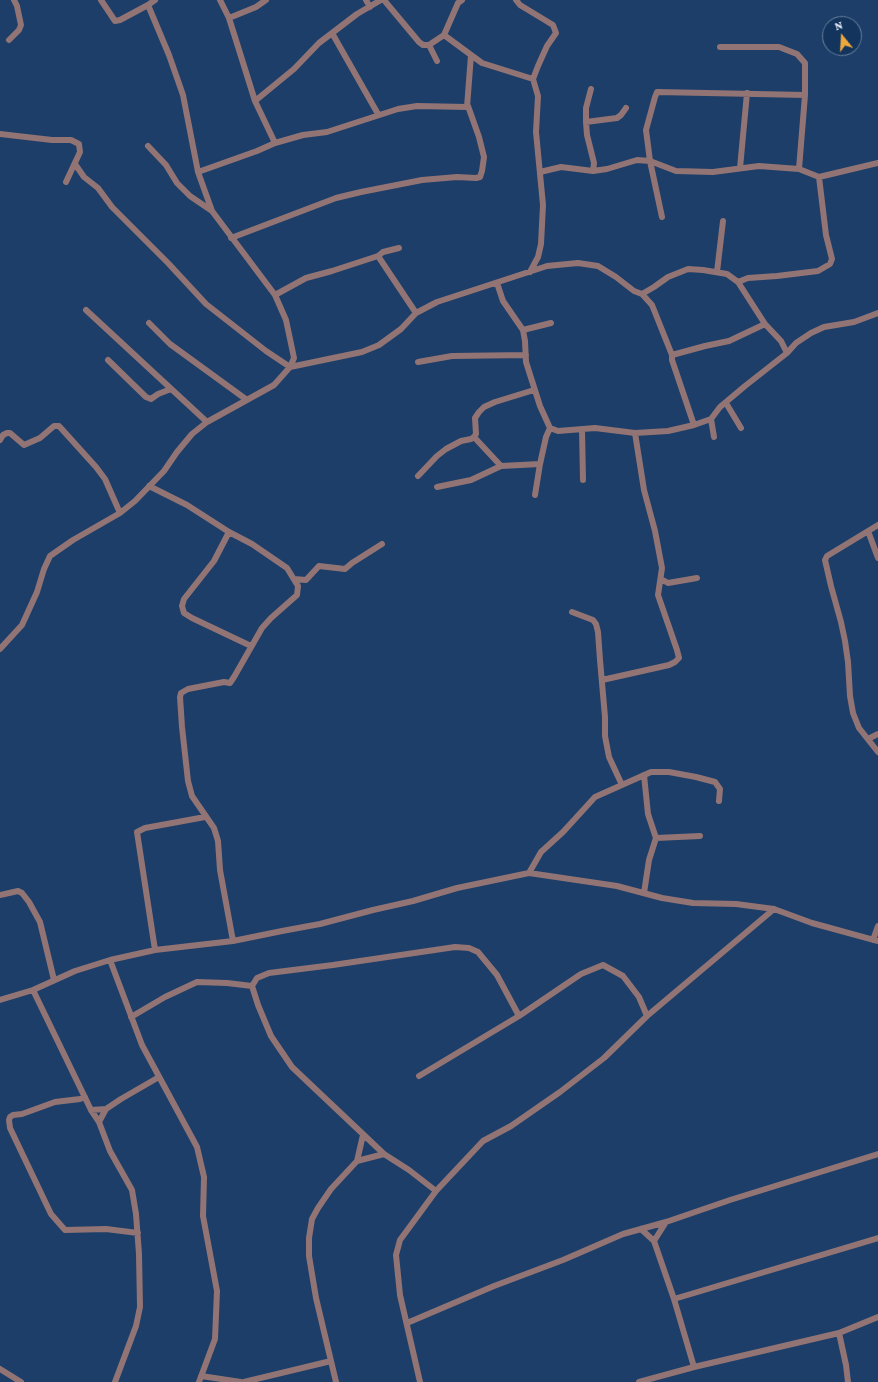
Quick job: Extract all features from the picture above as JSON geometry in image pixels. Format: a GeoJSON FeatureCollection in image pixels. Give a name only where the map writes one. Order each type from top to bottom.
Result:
{"type":"FeatureCollection","features":[{"type":"Feature","properties":{"kind":"street"},"geometry":{"type":"LineString","coordinates":[[9,40],[19,30],[21,25],[17,6],[14,0]]}},
{"type":"Feature","properties":{"kind":"street"},"geometry":{"type":"LineString","coordinates":[[101,0],[115,21],[120,20],[155,0]]}},
{"type":"Feature","properties":{"kind":"street"},"geometry":{"type":"LineString","coordinates":[[220,0],[229,18],[255,101],[275,143]]}},
{"type":"Feature","properties":{"kind":"street"},"geometry":{"type":"LineString","coordinates":[[229,18],[256,7],[266,0]]}},
{"type":"Feature","properties":{"kind":"street"},"geometry":{"type":"LineString","coordinates":[[366,0],[370,7]]}},
{"type":"Feature","properties":{"kind":"street"},"geometry":{"type":"LineString","coordinates":[[255,101],[294,69],[319,43],[357,14],[381,0]]}},
{"type":"Feature","properties":{"kind":"street"},"geometry":{"type":"LineString","coordinates":[[384,0],[416,39],[423,45],[429,45],[444,35],[458,3],[462,0]]}},
{"type":"Feature","properties":{"kind":"street"},"geometry":{"type":"LineString","coordinates":[[516,0],[520,5],[553,25],[556,33],[544,53],[534,79],[538,96],[536,132],[543,205],[538,257],[530,272]]}},
{"type":"Feature","properties":{"kind":"street"},"geometry":{"type":"LineString","coordinates":[[0,649],[22,625],[37,592],[44,569],[50,556],[73,540],[120,513],[135,501],[164,471],[192,434],[207,422],[274,385],[290,367],[294,358],[286,320],[275,295],[212,211],[198,172],[182,95],[169,55],[148,5]]}},
{"type":"Feature","properties":{"kind":"street"},"geometry":{"type":"LineString","coordinates":[[332,33],[378,114]]}},
{"type":"Feature","properties":{"kind":"street"},"geometry":{"type":"LineString","coordinates":[[444,35],[482,62],[534,79]]}},
{"type":"Feature","properties":{"kind":"street"},"geometry":{"type":"LineString","coordinates":[[429,45],[437,61]]}},
{"type":"Feature","properties":{"kind":"street"},"geometry":{"type":"LineString","coordinates":[[720,46],[779,48],[797,54],[805,63],[805,95],[799,169]]}},
{"type":"Feature","properties":{"kind":"street"},"geometry":{"type":"LineString","coordinates":[[232,238],[336,198],[422,180],[480,177],[484,157],[479,137],[468,106],[472,55]]}},
{"type":"Feature","properties":{"kind":"street"},"geometry":{"type":"LineString","coordinates":[[591,89],[586,108],[586,122],[594,163],[594,171]]}},
{"type":"Feature","properties":{"kind":"street"},"geometry":{"type":"LineString","coordinates":[[662,218],[650,161],[646,130],[655,97],[658,92],[805,95]]}},
{"type":"Feature","properties":{"kind":"street"},"geometry":{"type":"LineString","coordinates":[[740,168],[747,94]]}},
{"type":"Feature","properties":{"kind":"street"},"geometry":{"type":"LineString","coordinates":[[198,172],[303,134],[327,132],[378,114],[398,109],[417,106],[468,106]]}},
{"type":"Feature","properties":{"kind":"street"},"geometry":{"type":"LineString","coordinates":[[586,122],[617,118],[626,108]]}},
{"type":"Feature","properties":{"kind":"street"},"geometry":{"type":"LineString","coordinates":[[0,134],[52,140],[72,140],[79,144],[80,152],[66,182]]}},
{"type":"Feature","properties":{"kind":"street"},"geometry":{"type":"LineString","coordinates":[[148,146],[166,165],[177,183],[190,196],[212,211]]}},
{"type":"Feature","properties":{"kind":"street"},"geometry":{"type":"LineString","coordinates":[[540,172],[561,167],[594,171],[607,169],[637,160],[650,161],[676,171],[713,172],[759,166],[799,169],[819,177],[878,163]]}},
{"type":"Feature","properties":{"kind":"street"},"geometry":{"type":"LineString","coordinates":[[75,164],[84,177],[98,188],[112,207],[168,263],[206,304],[266,351],[290,367],[362,352],[379,345],[401,329],[416,313],[437,302],[547,266],[578,263],[598,266],[616,277],[634,291],[642,294],[652,305],[672,355],[672,360],[694,425]]}},
{"type":"Feature","properties":{"kind":"street"},"geometry":{"type":"LineString","coordinates":[[738,282],[748,278],[818,271],[830,264],[832,259],[826,235],[819,177]]}},
{"type":"Feature","properties":{"kind":"street"},"geometry":{"type":"LineString","coordinates":[[717,272],[723,221]]}},
{"type":"Feature","properties":{"kind":"street"},"geometry":{"type":"LineString","coordinates":[[275,295],[306,278],[332,271],[378,256],[383,252],[399,248]]}},
{"type":"Feature","properties":{"kind":"street"},"geometry":{"type":"LineString","coordinates":[[378,256],[416,313]]}},
{"type":"Feature","properties":{"kind":"street"},"geometry":{"type":"LineString","coordinates":[[642,294],[668,277],[688,269],[727,274],[738,282],[765,324],[781,341],[787,354]]}},
{"type":"Feature","properties":{"kind":"street"},"geometry":{"type":"LineString","coordinates":[[497,283],[503,301],[523,330],[526,362],[534,390],[550,428],[558,431],[595,428],[635,433],[668,431],[694,425],[711,419],[726,402],[787,354],[796,343],[824,327],[854,322],[878,313]]}},
{"type":"Feature","properties":{"kind":"street"},"geometry":{"type":"LineString","coordinates":[[86,310],[207,422]]}},
{"type":"Feature","properties":{"kind":"street"},"geometry":{"type":"LineString","coordinates":[[149,323],[170,344],[248,400]]}},
{"type":"Feature","properties":{"kind":"street"},"geometry":{"type":"LineString","coordinates":[[523,330],[551,323]]}},
{"type":"Feature","properties":{"kind":"street"},"geometry":{"type":"LineString","coordinates":[[672,355],[729,341],[765,324]]}},
{"type":"Feature","properties":{"kind":"street"},"geometry":{"type":"LineString","coordinates":[[418,362],[452,356],[526,355]]}},
{"type":"Feature","properties":{"kind":"street"},"geometry":{"type":"LineString","coordinates":[[108,360],[146,397],[151,399],[158,394],[171,389]]}},
{"type":"Feature","properties":{"kind":"street"},"geometry":{"type":"LineString","coordinates":[[418,476],[437,456],[446,449],[461,441],[474,437],[476,434],[475,418],[484,407],[534,390]]}},
{"type":"Feature","properties":{"kind":"street"},"geometry":{"type":"LineString","coordinates":[[726,402],[741,428]]}},
{"type":"Feature","properties":{"kind":"street"},"geometry":{"type":"LineString","coordinates":[[711,419],[714,437]]}},
{"type":"Feature","properties":{"kind":"street"},"geometry":{"type":"LineString","coordinates":[[0,440],[4,435],[10,433],[24,444],[40,438],[54,426],[59,426],[105,479],[120,513]]}},
{"type":"Feature","properties":{"kind":"street"},"geometry":{"type":"LineString","coordinates":[[535,495],[546,437],[550,428]]}},
{"type":"Feature","properties":{"kind":"street"},"geometry":{"type":"LineString","coordinates":[[582,429],[583,480]]}},
{"type":"Feature","properties":{"kind":"street"},"geometry":{"type":"LineString","coordinates":[[602,680],[669,665],[679,658],[658,594],[662,568],[644,490],[635,433]]}},
{"type":"Feature","properties":{"kind":"street"},"geometry":{"type":"LineString","coordinates":[[474,437],[501,466]]}},
{"type":"Feature","properties":{"kind":"street"},"geometry":{"type":"LineString","coordinates":[[437,487],[472,480],[501,466],[540,464]]}},
{"type":"Feature","properties":{"kind":"street"},"geometry":{"type":"LineString","coordinates":[[149,486],[187,505],[229,532],[252,544],[287,568],[298,586],[297,595],[262,628],[230,683],[224,682],[188,689],[181,693],[180,697],[188,781],[192,796],[214,828],[218,841],[220,870],[233,941]]}},
{"type":"Feature","properties":{"kind":"street"},"geometry":{"type":"LineString","coordinates":[[878,525],[827,556],[825,560],[845,641],[853,713],[859,728],[878,752]]}},
{"type":"Feature","properties":{"kind":"street"},"geometry":{"type":"LineString","coordinates":[[229,532],[214,561],[184,599],[182,606],[184,613],[192,618],[251,646]]}},
{"type":"Feature","properties":{"kind":"street"},"geometry":{"type":"LineString","coordinates":[[868,532],[878,558]]}},
{"type":"Feature","properties":{"kind":"street"},"geometry":{"type":"LineString","coordinates":[[294,580],[306,580],[319,566],[345,569],[382,544]]}},
{"type":"Feature","properties":{"kind":"street"},"geometry":{"type":"LineString","coordinates":[[661,579],[668,583],[697,578]]}},
{"type":"Feature","properties":{"kind":"street"},"geometry":{"type":"LineString","coordinates":[[572,612],[593,620],[596,624],[598,632],[605,717],[605,736],[609,757],[622,785]]}},
{"type":"Feature","properties":{"kind":"street"},"geometry":{"type":"LineString","coordinates":[[868,739],[878,734]]}},
{"type":"Feature","properties":{"kind":"street"},"geometry":{"type":"LineString","coordinates":[[529,873],[540,852],[563,832],[595,797],[651,772],[669,772],[715,782],[720,789],[719,801]]}},
{"type":"Feature","properties":{"kind":"street"},"geometry":{"type":"LineString","coordinates":[[644,775],[648,814],[656,838],[649,860],[644,893]]}},
{"type":"Feature","properties":{"kind":"street"},"geometry":{"type":"LineString","coordinates":[[155,950],[137,840],[137,832],[145,828],[206,817]]}},
{"type":"Feature","properties":{"kind":"street"},"geometry":{"type":"LineString","coordinates":[[656,838],[700,836]]}},
{"type":"Feature","properties":{"kind":"street"},"geometry":{"type":"LineString","coordinates":[[0,1000],[33,990],[75,971],[110,960],[155,950],[233,941],[320,924],[413,901],[457,888],[529,873],[617,886],[693,903],[736,904],[774,909],[812,923],[876,941],[878,926]]}},
{"type":"Feature","properties":{"kind":"street"},"geometry":{"type":"LineString","coordinates":[[0,895],[18,891],[22,893],[29,902],[40,922],[54,980]]}},
{"type":"Feature","properties":{"kind":"street"},"geometry":{"type":"LineString","coordinates":[[420,1382],[408,1323],[400,1295],[396,1255],[400,1240],[436,1191],[483,1141],[511,1126],[560,1092],[604,1058],[647,1016],[774,909]]}},
{"type":"Feature","properties":{"kind":"street"},"geometry":{"type":"LineString","coordinates":[[436,1191],[409,1170],[384,1154],[292,1068],[271,1036],[252,986],[257,978],[269,973],[341,964],[455,946],[469,948],[478,952],[497,975],[519,1016]]}},
{"type":"Feature","properties":{"kind":"street"},"geometry":{"type":"LineString","coordinates":[[110,960],[142,1045],[197,1147],[204,1177],[204,1216],[218,1291],[214,1339],[200,1379],[242,1382],[331,1361]]}},
{"type":"Feature","properties":{"kind":"street"},"geometry":{"type":"LineString","coordinates":[[419,1076],[519,1016],[581,974],[603,966],[623,976],[639,997],[647,1016]]}},
{"type":"Feature","properties":{"kind":"street"},"geometry":{"type":"LineString","coordinates":[[131,1017],[165,997],[197,982],[227,982],[252,986]]}},
{"type":"Feature","properties":{"kind":"street"},"geometry":{"type":"LineString","coordinates":[[33,990],[98,1122],[110,1151],[132,1190],[140,1254],[140,1307],[136,1326],[115,1382]]}},
{"type":"Feature","properties":{"kind":"street"},"geometry":{"type":"LineString","coordinates":[[98,1122],[106,1109],[159,1078]]}},
{"type":"Feature","properties":{"kind":"street"},"geometry":{"type":"LineString","coordinates":[[85,1097],[55,1102],[22,1114],[13,1115],[9,1120],[10,1128],[52,1214],[66,1230],[106,1229],[138,1233]]}},
{"type":"Feature","properties":{"kind":"street"},"geometry":{"type":"LineString","coordinates":[[91,1110],[106,1109]]}},
{"type":"Feature","properties":{"kind":"street"},"geometry":{"type":"LineString","coordinates":[[336,1382],[316,1298],[309,1256],[309,1238],[312,1219],[318,1208],[331,1189],[357,1161],[363,1135]]}},
{"type":"Feature","properties":{"kind":"street"},"geometry":{"type":"LineString","coordinates":[[357,1161],[384,1154]]}},
{"type":"Feature","properties":{"kind":"street"},"geometry":{"type":"LineString","coordinates":[[408,1323],[494,1286],[563,1260],[623,1234],[666,1222],[730,1200],[878,1154]]}},
{"type":"Feature","properties":{"kind":"street"},"geometry":{"type":"LineString","coordinates":[[654,1240],[666,1222]]}},
{"type":"Feature","properties":{"kind":"street"},"geometry":{"type":"LineString","coordinates":[[641,1229],[654,1240],[674,1299],[694,1367]]}},
{"type":"Feature","properties":{"kind":"street"},"geometry":{"type":"LineString","coordinates":[[674,1299],[878,1238]]}},
{"type":"Feature","properties":{"kind":"street"},"geometry":{"type":"LineString","coordinates":[[639,1382],[694,1367],[839,1333],[878,1317]]}},
{"type":"Feature","properties":{"kind":"street"},"geometry":{"type":"LineString","coordinates":[[839,1333],[848,1382]]}},
{"type":"Feature","properties":{"kind":"street"},"geometry":{"type":"LineString","coordinates":[[0,1369],[21,1382]]}}]}
